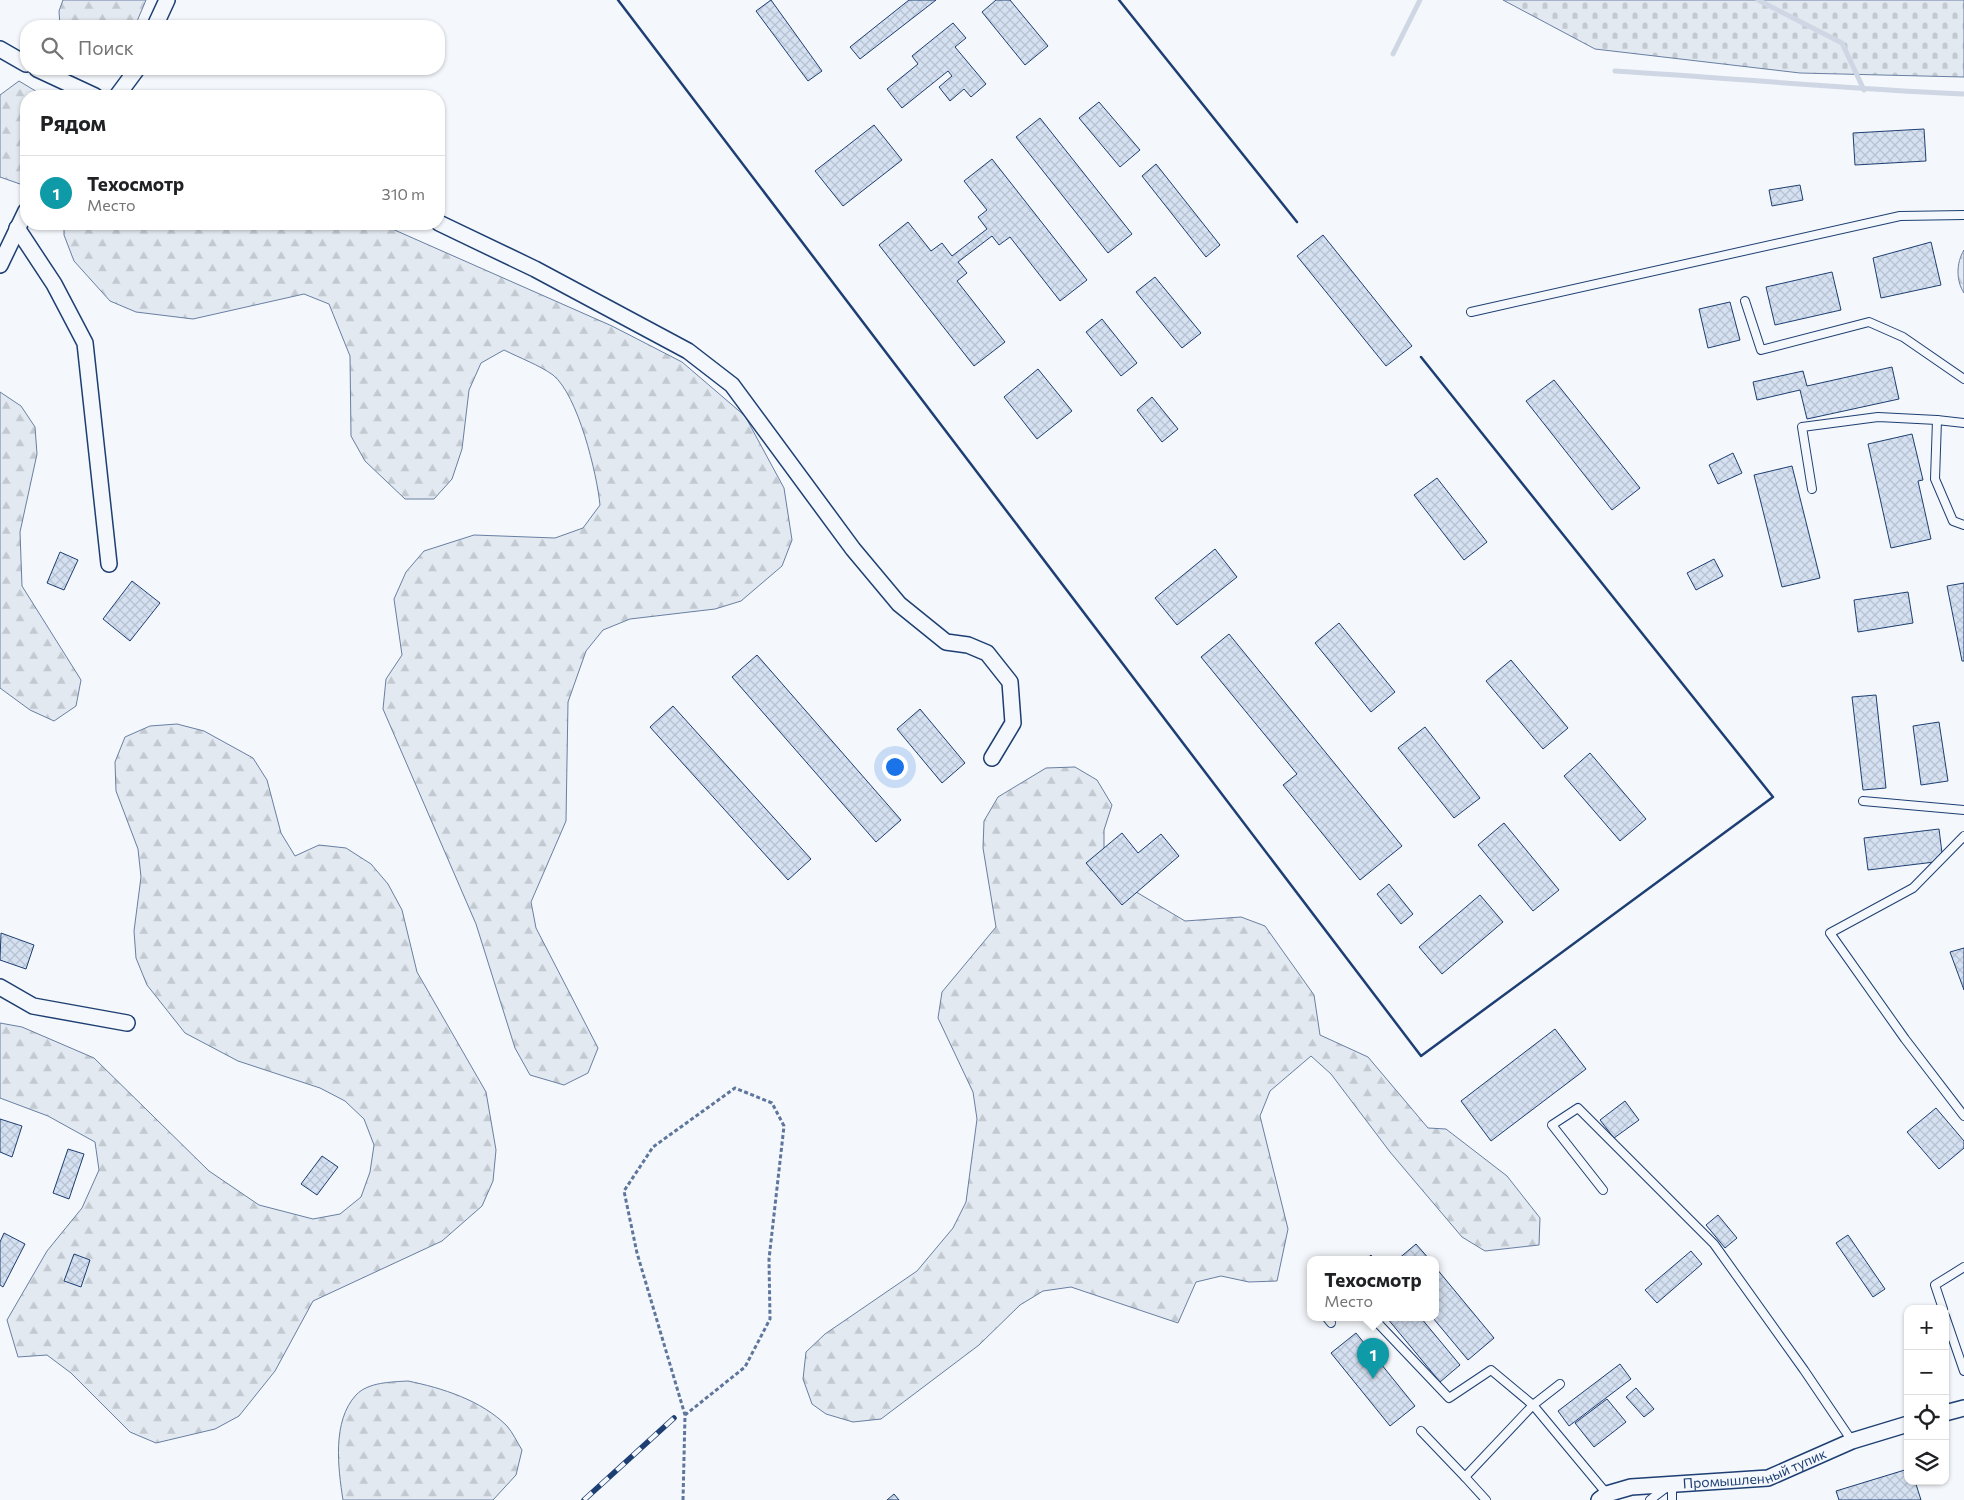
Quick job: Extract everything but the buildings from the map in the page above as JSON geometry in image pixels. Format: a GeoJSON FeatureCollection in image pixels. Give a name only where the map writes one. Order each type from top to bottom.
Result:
{"type":"FeatureCollection","features":[{"type":"Feature","properties":{"kind":"street"},"geometry":{"type":"LineString","coordinates":[[158,20],[167,0]]}},
{"type":"Feature","properties":{"kind":"street"},"geometry":{"type":"LineString","coordinates":[[0,49],[20,61]]}},
{"type":"Feature","properties":{"kind":"street"},"geometry":{"type":"LineString","coordinates":[[50,75],[82,90]]}},
{"type":"Feature","properties":{"kind":"street"},"geometry":{"type":"LineString","coordinates":[[121,90],[133,75]]}},
{"type":"Feature","properties":{"kind":"street"},"geometry":{"type":"LineString","coordinates":[[0,265],[20,222]]}},
{"type":"Feature","properties":{"kind":"street"},"geometry":{"type":"LineString","coordinates":[[445,226],[535,269],[688,352],[732,385],[853,549],[899,604],[946,642],[968,644],[988,653],[1010,682],[1013,723],[992,758]]}},
{"type":"Feature","properties":{"kind":"street"},"geometry":{"type":"LineString","coordinates":[[17,228],[54,284],[85,343],[109,564]]}},
{"type":"Feature","properties":{"kind":"street"},"geometry":{"type":"LineString","coordinates":[[0,988],[33,1006],[127,1023]]}},
{"type":"Feature","properties":{"kind":"street"},"geometry":{"type":"LineString","coordinates":[[1949,1412],[1964,1408]]}},
{"type":"Feature","properties":{"kind":"street","name":"Промышленный тупик"},"geometry":{"type":"LineString","coordinates":[[1603,1497],[1631,1488],[1768,1478],[1852,1441],[1904,1425]]}},
{"type":"Feature","properties":{"kind":"lane"},"geometry":{"type":"LineString","coordinates":[[1471,312],[1900,216],[1964,215]]}},
{"type":"Feature","properties":{"kind":"lane"},"geometry":{"type":"LineString","coordinates":[[1745,301],[1762,350],[1869,322],[1903,337],[1964,379]]}},
{"type":"Feature","properties":{"kind":"lane"},"geometry":{"type":"LineString","coordinates":[[1812,489],[1802,427],[1878,417],[1964,423]]}},
{"type":"Feature","properties":{"kind":"lane"},"geometry":{"type":"LineString","coordinates":[[1937,420],[1935,480],[1953,522],[1964,525]]}},
{"type":"Feature","properties":{"kind":"lane"},"geometry":{"type":"LineString","coordinates":[[1862,801],[1964,810]]}},
{"type":"Feature","properties":{"kind":"lane"},"geometry":{"type":"LineString","coordinates":[[1964,836],[1913,888],[1830,932],[1905,1039],[1964,1116]]}},
{"type":"Feature","properties":{"kind":"lane"},"geometry":{"type":"LineString","coordinates":[[1603,1190],[1552,1125],[1578,1108],[1714,1244],[1852,1441]]}},
{"type":"Feature","properties":{"kind":"lane"},"geometry":{"type":"LineString","coordinates":[[1942,1305],[1935,1285],[1964,1267]]}},
{"type":"Feature","properties":{"kind":"lane"},"geometry":{"type":"LineString","coordinates":[[1376,1321],[1449,1398],[1491,1370],[1533,1406],[1603,1497]]}},
{"type":"Feature","properties":{"kind":"lane"},"geometry":{"type":"LineString","coordinates":[[1949,1328],[1964,1371]]}},
{"type":"Feature","properties":{"kind":"lane"},"geometry":{"type":"LineString","coordinates":[[1465,1477],[1533,1406],[1560,1384]]}},
{"type":"Feature","properties":{"kind":"lane"},"geometry":{"type":"LineString","coordinates":[[1421,1431],[1486,1500]]}},
{"type":"Feature","properties":{"kind":"lane"},"geometry":{"type":"LineString","coordinates":[[1650,1500],[1672,1484]]}},
{"type":"Feature","properties":{"kind":"lane"},"geometry":{"type":"LineString","coordinates":[[1672,1484],[1672,1500]]}},
{"type":"Feature","properties":{"kind":"path"},"geometry":{"type":"LineString","coordinates":[[683,1500],[686,1415],[636,1253],[624,1191],[653,1147],[735,1088],[772,1103],[784,1126],[769,1259],[770,1319],[745,1367],[686,1415]]}},
{"type":"Feature","properties":{"kind":"green space"},"geometry":{"type":"Polygon","coordinates":[[[63,0],[146,0],[138,20],[60,20],[59,11],[63,0]]]}},
{"type":"Feature","properties":{"kind":"green space"},"geometry":{"type":"Polygon","coordinates":[[[1503,0],[1964,0],[1964,77],[1800,73],[1595,49],[1503,0]]]}},
{"type":"Feature","properties":{"kind":"green space"},"geometry":{"type":"Polygon","coordinates":[[[19,81],[34,90],[20,90],[20,184],[0,177],[0,95],[19,81]]]}},
{"type":"Feature","properties":{"kind":"green space"},"geometry":{"type":"Polygon","coordinates":[[[64,230],[395,230],[612,326],[682,362],[745,416],[784,488],[792,540],[782,566],[741,601],[715,609],[630,619],[603,630],[586,651],[568,702],[566,821],[531,902],[536,928],[598,1048],[588,1073],[564,1085],[530,1075],[515,1048],[476,924],[383,709],[386,679],[402,655],[394,599],[406,572],[424,551],[474,535],[555,538],[583,528],[600,505],[595,474],[585,436],[570,399],[562,385],[548,371],[504,350],[481,363],[469,390],[462,449],[452,479],[434,499],[405,499],[365,461],[351,436],[350,356],[329,304],[304,294],[193,319],[136,312],[110,301],[74,261],[64,235],[64,230]]]}},
{"type":"Feature","properties":{"kind":"green space"},"geometry":{"type":"Polygon","coordinates":[[[1964,250],[1964,293],[1958,278],[1958,266],[1964,250]]]}},
{"type":"Feature","properties":{"kind":"green space"},"geometry":{"type":"Polygon","coordinates":[[[0,392],[21,406],[35,427],[37,454],[20,532],[22,586],[81,680],[76,706],[54,721],[30,710],[0,688],[0,392]]]}},
{"type":"Feature","properties":{"kind":"green space"},"geometry":{"type":"Polygon","coordinates":[[[177,724],[204,731],[253,758],[267,780],[281,833],[295,856],[319,845],[346,848],[371,864],[388,884],[402,910],[417,972],[486,1092],[496,1150],[493,1181],[482,1206],[442,1241],[313,1301],[275,1371],[239,1416],[215,1429],[156,1443],[130,1432],[71,1373],[47,1355],[18,1357],[7,1320],[47,1251],[82,1208],[99,1170],[95,1142],[48,1116],[0,1098],[0,1023],[22,1027],[94,1058],[209,1171],[259,1205],[313,1219],[340,1214],[361,1197],[370,1172],[374,1145],[364,1119],[345,1101],[320,1088],[238,1061],[185,1033],[147,985],[136,958],[134,931],[141,877],[138,849],[116,791],[115,762],[125,737],[150,726],[177,724]]]}},
{"type":"Feature","properties":{"kind":"green space"},"geometry":{"type":"Polygon","coordinates":[[[1075,767],[1097,780],[1112,805],[1104,830],[1104,856],[1116,880],[1185,921],[1241,917],[1265,926],[1314,995],[1320,1035],[1368,1057],[1428,1128],[1446,1129],[1507,1176],[1540,1218],[1539,1245],[1485,1251],[1462,1237],[1390,1152],[1331,1074],[1311,1056],[1270,1091],[1260,1116],[1288,1229],[1277,1281],[1249,1282],[1221,1276],[1196,1282],[1178,1323],[1071,1287],[1043,1291],[1020,1305],[979,1345],[881,1419],[853,1422],[826,1414],[812,1404],[803,1379],[806,1352],[825,1334],[917,1271],[953,1228],[966,1202],[977,1119],[973,1092],[938,1018],[942,992],[996,927],[983,848],[984,821],[998,797],[1046,768],[1075,767]]]}},
{"type":"Feature","properties":{"kind":"green space"},"geometry":{"type":"Polygon","coordinates":[[[408,1381],[461,1396],[485,1409],[507,1426],[522,1450],[516,1475],[493,1500],[343,1500],[339,1445],[343,1418],[348,1406],[356,1395],[367,1387],[381,1383],[408,1381]]]}},
{"type":"Feature","properties":{"kind":"waterway"},"geometry":{"type":"LineString","coordinates":[[1393,54],[1420,0]]}},
{"type":"Feature","properties":{"kind":"waterway"},"geometry":{"type":"LineString","coordinates":[[1758,0],[1842,43],[1864,90]]}},
{"type":"Feature","properties":{"kind":"waterway"},"geometry":{"type":"LineString","coordinates":[[1615,71],[1964,94]]}},
{"type":"Feature","properties":{"kind":"railway"},"geometry":{"type":"LineString","coordinates":[[584,1500],[674,1418]]}},
{"type":"Feature","properties":{"kind":"wall"},"geometry":{"type":"LineString","coordinates":[[618,0],[1421,1056],[1773,797],[1421,357]]}},
{"type":"Feature","properties":{"kind":"wall"},"geometry":{"type":"LineString","coordinates":[[1119,0],[1297,222]]}},
{"type":"Feature","properties":{"kind":"place","name":"Техосмотр"},"geometry":{"type":"Point","coordinates":[1373,1379]}}]}
